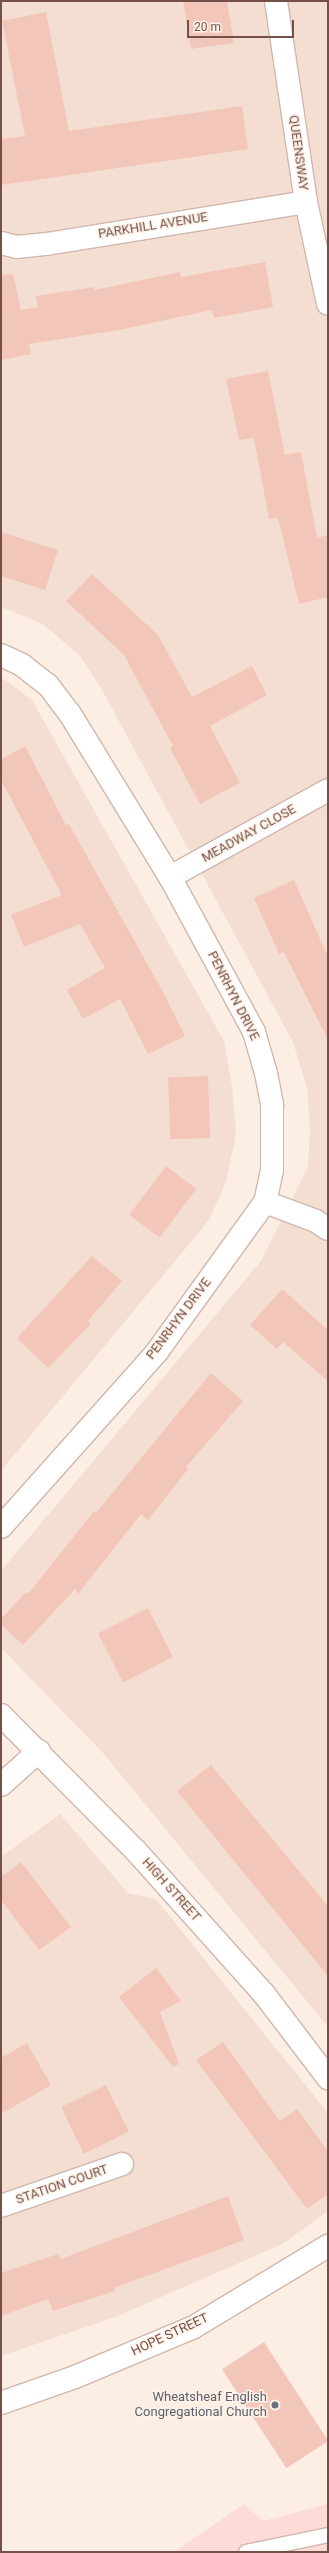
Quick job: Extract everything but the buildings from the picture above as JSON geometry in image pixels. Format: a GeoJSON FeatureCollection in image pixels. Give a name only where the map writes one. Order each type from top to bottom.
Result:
{"type":"FeatureCollection","features":[{"type":"Feature","properties":{"kind":"street","name":"QUEENSWAY"},"geometry":{"type":"LineString","coordinates":[[276,1],[306,202],[328,304]]}},
{"type":"Feature","properties":{"kind":"street","name":"PARKHILL AVENUE"},"geometry":{"type":"LineString","coordinates":[[1,243],[17,247],[47,244],[306,202]]}},
{"type":"Feature","properties":{"kind":"street","name":"PENRHYN DRIVE"},"geometry":{"type":"LineString","coordinates":[[1,655],[22,665],[48,685],[70,714],[170,877],[254,1032],[266,1073],[272,1105],[272,1170],[265,1202],[157,1352],[1,1527]]}},
{"type":"Feature","properties":{"kind":"street","name":"MEADWAY CLOSE"},"geometry":{"type":"LineString","coordinates":[[170,877],[328,790]]}},
{"type":"Feature","properties":{"kind":"street"},"geometry":{"type":"LineString","coordinates":[[265,1202],[316,1222],[328,1229]]}},
{"type":"Feature","properties":{"kind":"street","name":"HIGH STREET"},"geometry":{"type":"LineString","coordinates":[[1,1714],[137,1852],[258,1988],[328,2078]]}},
{"type":"Feature","properties":{"kind":"street"},"geometry":{"type":"LineString","coordinates":[[1,1785],[39,1751]]}},
{"type":"Feature","properties":{"kind":"street","name":"STATION COURT"},"geometry":{"type":"LineString","coordinates":[[1,2206],[122,2164]]}},
{"type":"Feature","properties":{"kind":"street","name":"HOPE STREET"},"geometry":{"type":"LineString","coordinates":[[1,2404],[75,2377],[194,2327],[328,2246]]}},
{"type":"Feature","properties":{"kind":"lane"},"geometry":{"type":"LineString","coordinates":[[246,2552],[282,2543],[328,2535]]}},
{"type":"Feature","properties":{"kind":"shaded area"},"geometry":{"type":"Polygon","coordinates":[[[1,1],[328,1],[328,2027],[103,1753],[1,1648],[1,1571],[261,1261],[308,1167],[310,1128],[307,1088],[293,1042],[102,690],[80,656],[43,624],[1,607],[1,1]]]}},
{"type":"Feature","properties":{"kind":"shaded area"},"geometry":{"type":"Polygon","coordinates":[[[1,677],[32,700],[224,1041],[232,1086],[236,1135],[226,1182],[209,1220],[1,1471],[1,677]]]}},
{"type":"Feature","properties":{"kind":"shaded area"},"geometry":{"type":"Polygon","coordinates":[[[60,1814],[128,1893],[156,1899],[328,2113],[328,2211],[282,2244],[118,2316],[1,2356],[1,1857],[60,1814]]]}},
{"type":"Feature","properties":{"kind":"shaded area"},"geometry":{"type":"Polygon","coordinates":[[[244,2504],[263,2521],[328,2504],[328,2552],[174,2552],[244,2504]]]}},
{"type":"Feature","properties":{"kind":"place","name":"Wheatsheaf English Congregational Church"},"geometry":{"type":"Point","coordinates":[275,2405]}}]}
